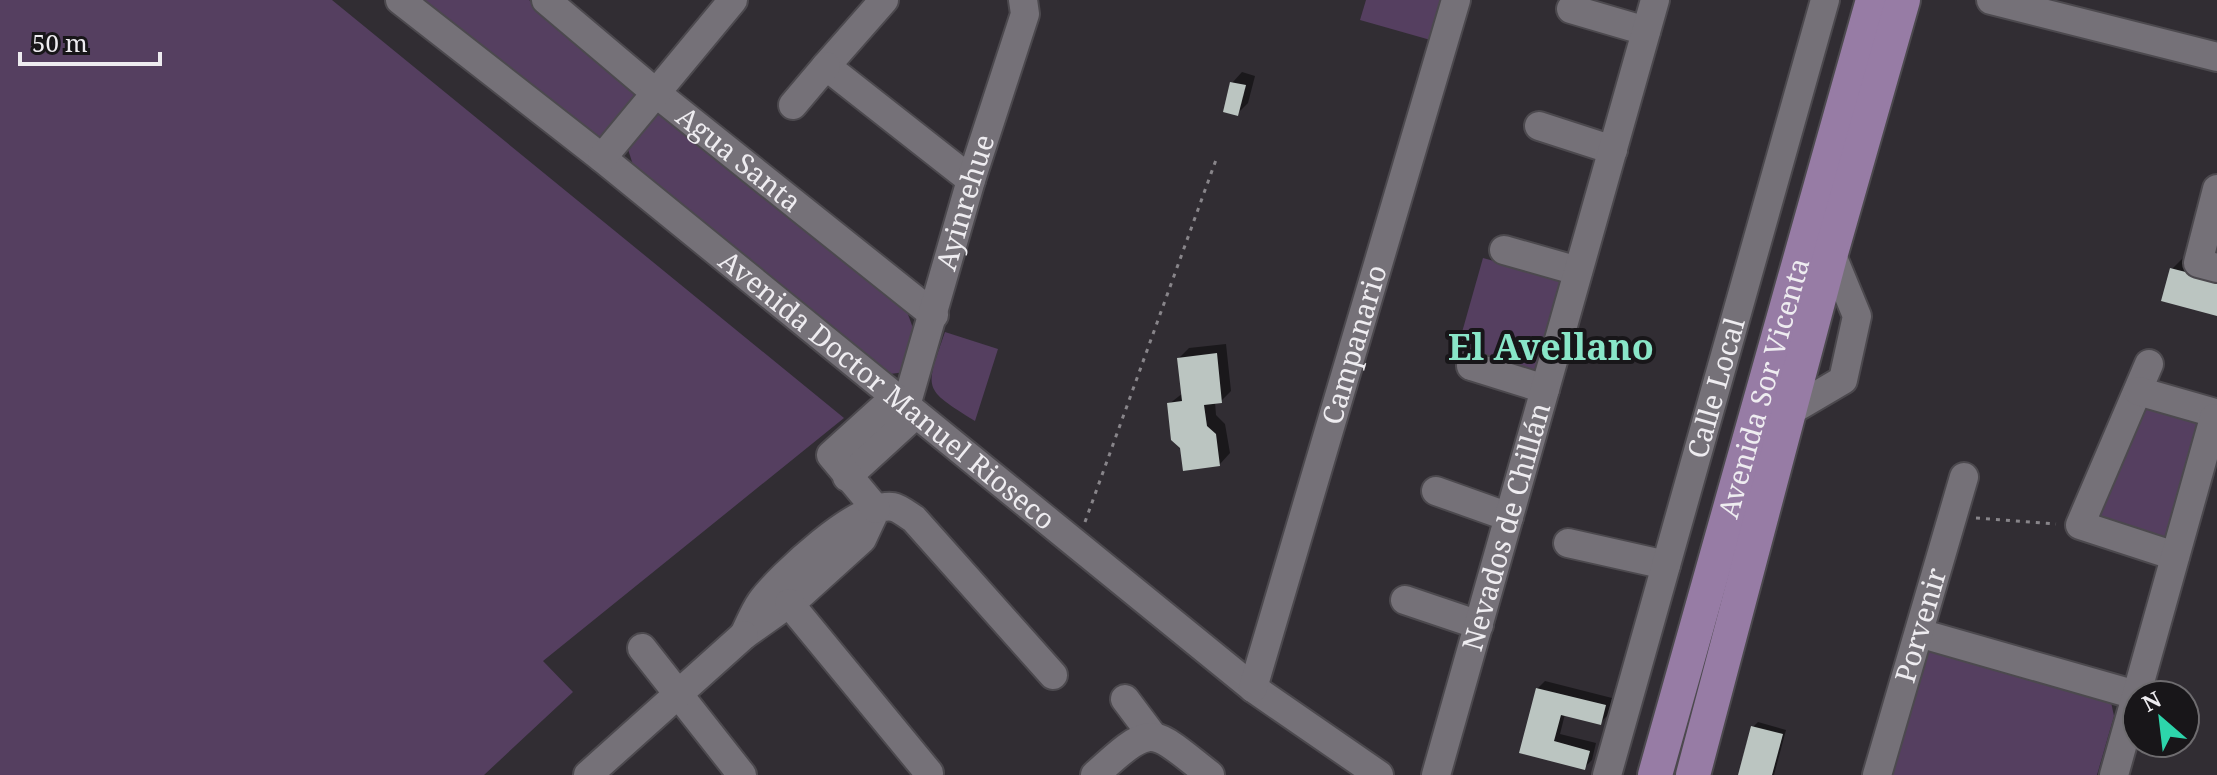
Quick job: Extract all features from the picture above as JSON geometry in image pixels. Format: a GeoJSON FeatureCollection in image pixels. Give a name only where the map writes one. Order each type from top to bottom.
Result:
{"type":"FeatureCollection","features":[{"type":"Feature","properties":{"kind":"main road","name":"Avenida Sor Vicenta"},"geometry":{"type":"LineString","coordinates":[[1655,775],[1873,0]]}},
{"type":"Feature","properties":{"kind":"main road","name":"Avenida Sor Vicenta"},"geometry":{"type":"LineString","coordinates":[[1693,775],[1792,410],[1831,253],[1903,0]]}},
{"type":"Feature","properties":{"kind":"street","name":"Avenida Doctor Manuel Rioseco"},"geometry":{"type":"LineString","coordinates":[[400,0],[602,158],[1253,688],[1379,775]]}},
{"type":"Feature","properties":{"kind":"street","name":"Agua Santa"},"geometry":{"type":"LineString","coordinates":[[546,0],[656,93],[934,315]]}},
{"type":"Feature","properties":{"kind":"street"},"geometry":{"type":"LineString","coordinates":[[602,158],[733,0]]}},
{"type":"Feature","properties":{"kind":"street"},"geometry":{"type":"LineString","coordinates":[[793,105],[884,0]]}},
{"type":"Feature","properties":{"kind":"street","name":"Ayinrehue"},"geometry":{"type":"LineString","coordinates":[[906,406],[971,180],[1025,14],[1023,0]]}},
{"type":"Feature","properties":{"kind":"street","name":"Campanario"},"geometry":{"type":"LineString","coordinates":[[1253,688],[1456,0]]}},
{"type":"Feature","properties":{"kind":"street","name":"Nevados de Chillán"},"geometry":{"type":"LineString","coordinates":[[1436,775],[1655,0]]}},
{"type":"Feature","properties":{"kind":"street","name":"Calle Local"},"geometry":{"type":"LineString","coordinates":[[1607,775],[1825,0]]}},
{"type":"Feature","properties":{"kind":"street"},"geometry":{"type":"LineString","coordinates":[[1991,0],[2037,6],[2217,57]]}},
{"type":"Feature","properties":{"kind":"street"},"geometry":{"type":"LineString","coordinates":[[1571,9],[1646,31]]}},
{"type":"Feature","properties":{"kind":"street"},"geometry":{"type":"LineString","coordinates":[[826,66],[971,180]]}},
{"type":"Feature","properties":{"kind":"street"},"geometry":{"type":"LineString","coordinates":[[1539,126],[1613,150]]}},
{"type":"Feature","properties":{"kind":"street"},"geometry":{"type":"LineString","coordinates":[[2217,189],[2198,263],[2217,268]]}},
{"type":"Feature","properties":{"kind":"street"},"geometry":{"type":"LineString","coordinates":[[1504,250],[1578,271]]}},
{"type":"Feature","properties":{"kind":"street"},"geometry":{"type":"LineString","coordinates":[[2149,364],[2080,525],[2175,556]]}},
{"type":"Feature","properties":{"kind":"street"},"geometry":{"type":"LineString","coordinates":[[1471,366],[1545,389]]}},
{"type":"Feature","properties":{"kind":"street"},"geometry":{"type":"LineString","coordinates":[[2138,391],[2215,413],[2140,679]]}},
{"type":"Feature","properties":{"kind":"street"},"geometry":{"type":"LineString","coordinates":[[876,509],[831,455],[906,406]]}},
{"type":"Feature","properties":{"kind":"street","name":"Porvenir"},"geometry":{"type":"LineString","coordinates":[[1877,775],[1964,477]]}},
{"type":"Feature","properties":{"kind":"street"},"geometry":{"type":"LineString","coordinates":[[1436,491],[1509,517]]}},
{"type":"Feature","properties":{"kind":"street"},"geometry":{"type":"LineString","coordinates":[[744,635],[761,602],[832,533],[876,509],[893,507],[914,519],[1053,675]]}},
{"type":"Feature","properties":{"kind":"street"},"geometry":{"type":"LineString","coordinates":[[588,775],[744,635],[789,603],[862,539],[876,509]]}},
{"type":"Feature","properties":{"kind":"street"},"geometry":{"type":"LineString","coordinates":[[1568,543],[1666,565]]}},
{"type":"Feature","properties":{"kind":"street"},"geometry":{"type":"LineString","coordinates":[[1405,600],[1479,625]]}},
{"type":"Feature","properties":{"kind":"street"},"geometry":{"type":"LineString","coordinates":[[789,603],[929,773]]}},
{"type":"Feature","properties":{"kind":"street"},"geometry":{"type":"LineString","coordinates":[[1919,633],[2121,691]]}},
{"type":"Feature","properties":{"kind":"street"},"geometry":{"type":"LineString","coordinates":[[642,648],[742,775]]}},
{"type":"Feature","properties":{"kind":"street"},"geometry":{"type":"LineString","coordinates":[[1125,699],[1152,735]]}},
{"type":"Feature","properties":{"kind":"street"},"geometry":{"type":"LineString","coordinates":[[1095,775],[1132,741],[1152,735],[1162,738],[1210,775]]}},
{"type":"Feature","properties":{"kind":"street"},"geometry":{"type":"LineString","coordinates":[[2114,775],[2121,750]]}},
{"type":"Feature","properties":{"kind":"path"},"geometry":{"type":"LineString","coordinates":[[1076,546],[1217,157]]}},
{"type":"Feature","properties":{"kind":"path"},"geometry":{"type":"LineString","coordinates":[[1952,515],[2080,525]]}},
{"type":"Feature","properties":{"kind":"shaded area"},"geometry":{"type":"Polygon","coordinates":[[[0,0],[332,0],[844,418],[543,661],[573,692],[484,775],[0,775],[0,0]]]}},
{"type":"Feature","properties":{"kind":"shaded area"},"geometry":{"type":"Polygon","coordinates":[[[424,0],[529,0],[635,88],[638,97],[602,140],[591,137],[424,0]]]}},
{"type":"Feature","properties":{"kind":"shaded area"},"geometry":{"type":"Polygon","coordinates":[[[1366,0],[1444,0],[1434,41],[1360,20],[1366,0]]]}},
{"type":"Feature","properties":{"kind":"shaded area"},"geometry":{"type":"Polygon","coordinates":[[[659,113],[906,309],[913,328],[905,372],[890,374],[633,165],[627,146],[659,113]]]}},
{"type":"Feature","properties":{"kind":"shaded area"},"geometry":{"type":"Polygon","coordinates":[[[1483,258],[1563,280],[1537,372],[1457,350],[1483,258]]]}},
{"type":"Feature","properties":{"kind":"shaded area"},"geometry":{"type":"Polygon","coordinates":[[[945,332],[998,349],[975,421],[945,401],[933,386],[934,366],[945,332]]]}},
{"type":"Feature","properties":{"kind":"shaded area"},"geometry":{"type":"Polygon","coordinates":[[[2142,403],[2203,418],[2166,544],[2092,518],[2142,403]]]}},
{"type":"Feature","properties":{"kind":"shaded area"},"geometry":{"type":"Polygon","coordinates":[[[1939,650],[2111,702],[2114,716],[2097,775],[1890,775],[1920,652],[1939,650]]]}},
{"type":"Feature","properties":{"kind":"building"},"geometry":{"type":"Polygon","coordinates":[[[1230,82],[1246,85],[1238,116],[1223,112],[1230,82]]]}},
{"type":"Feature","properties":{"kind":"building"},"geometry":{"type":"Polygon","coordinates":[[[2170,268],[2217,280],[2217,316],[2161,301],[2170,268]]]}},
{"type":"Feature","properties":{"kind":"building"},"geometry":{"type":"Polygon","coordinates":[[[1217,353],[1222,403],[1204,405],[1207,426],[1216,434],[1220,466],[1183,471],[1180,448],[1171,440],[1167,403],[1182,401],[1177,358],[1217,353]]]}},
{"type":"Feature","properties":{"kind":"building"},"geometry":{"type":"Polygon","coordinates":[[[1536,688],[1606,705],[1601,725],[1561,715],[1554,741],[1590,751],[1585,770],[1519,753],[1536,688]]]}},
{"type":"Feature","properties":{"kind":"building"},"geometry":{"type":"Polygon","coordinates":[[[1751,726],[1783,734],[1772,775],[1738,775],[1751,726]]]}},
{"type":"Feature","properties":{"kind":"district","name":"El Avellano"},"geometry":{"type":"Point","coordinates":[1551,347]}}]}
